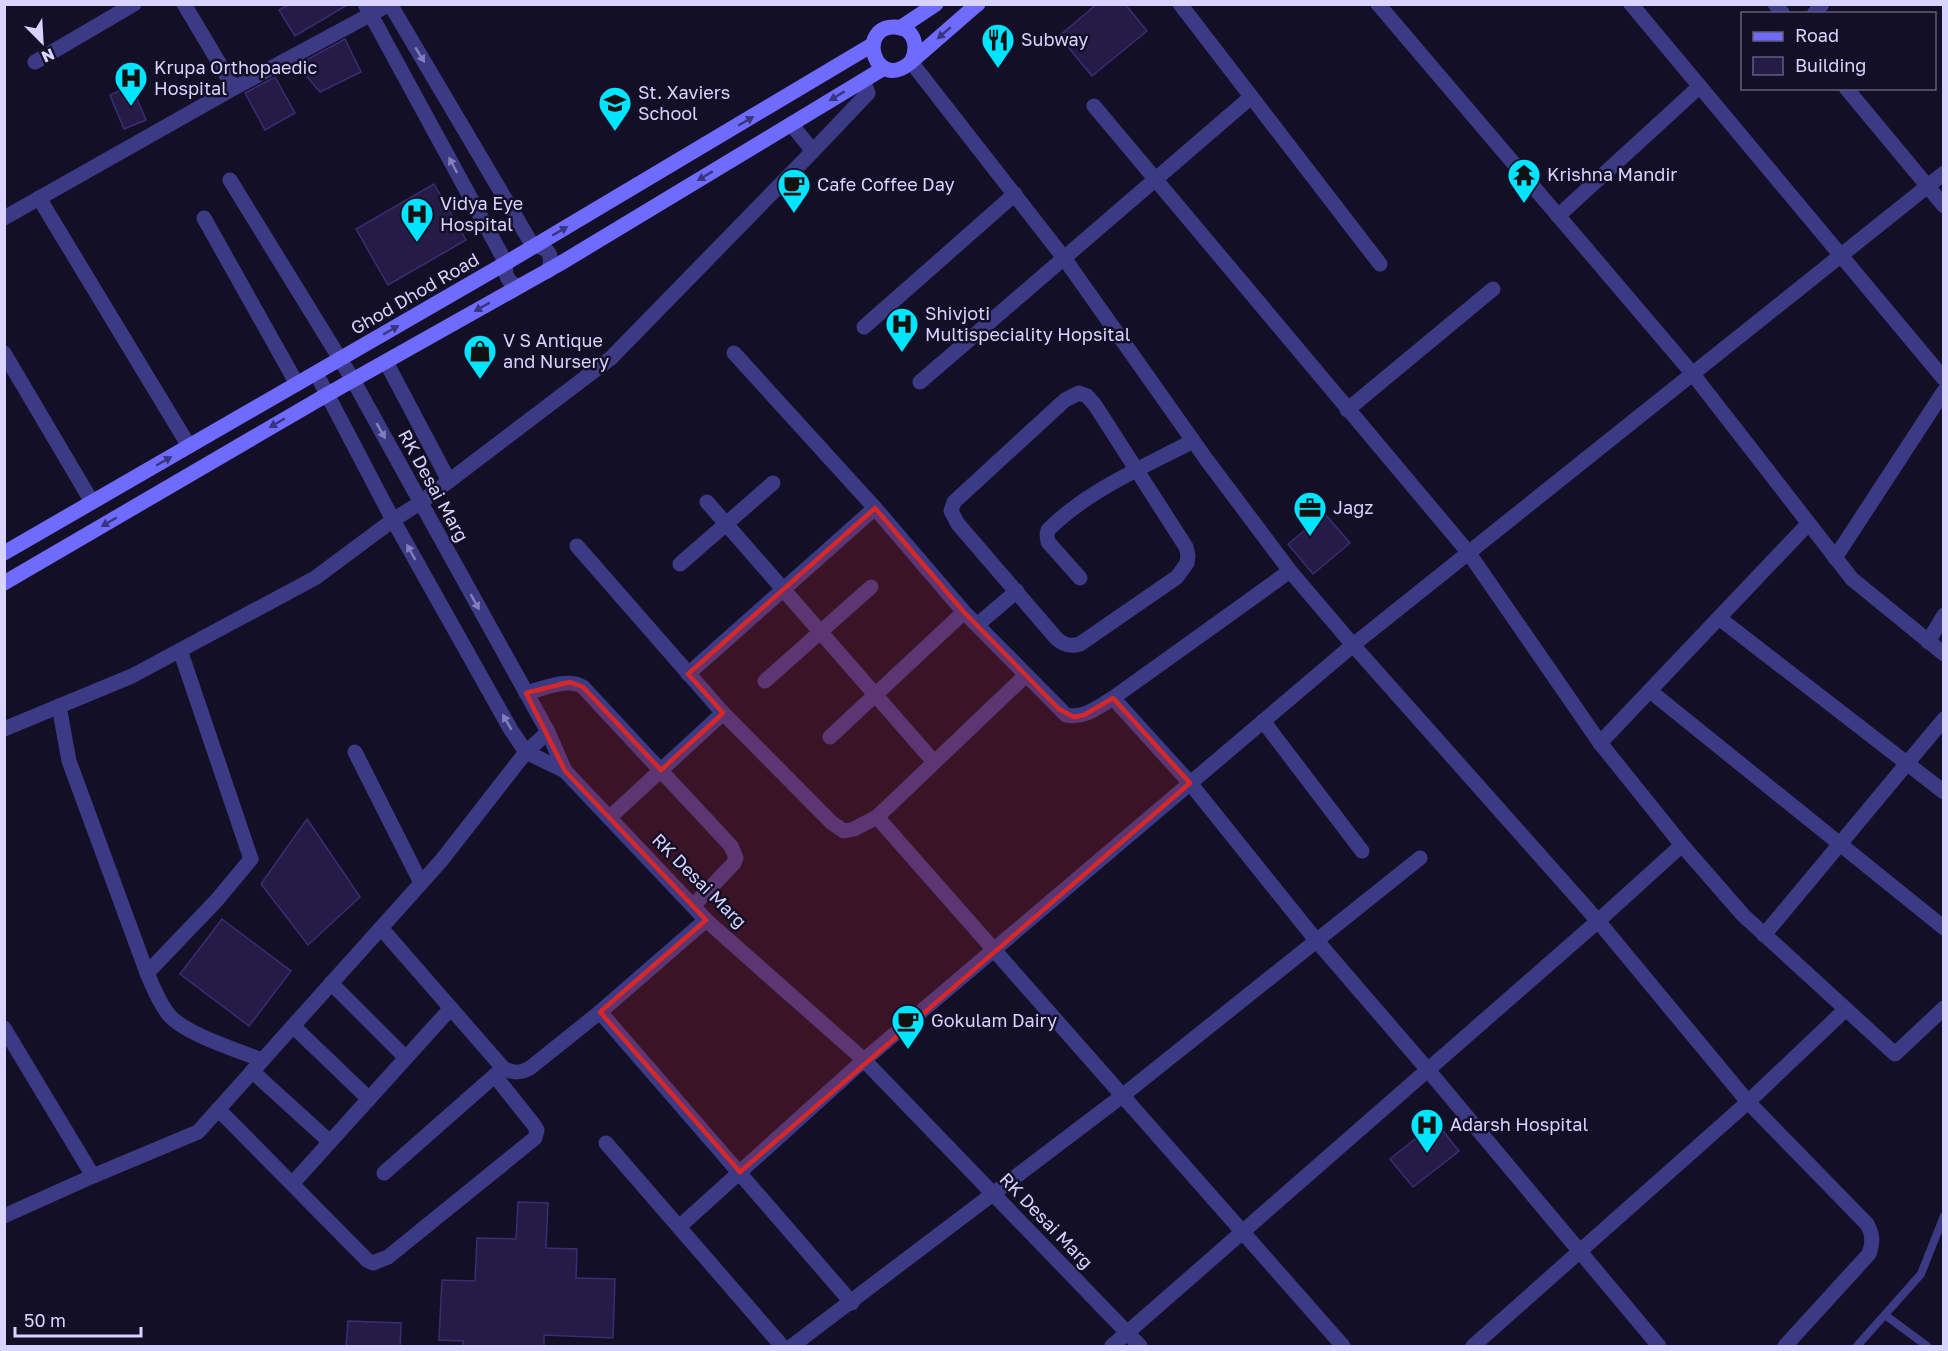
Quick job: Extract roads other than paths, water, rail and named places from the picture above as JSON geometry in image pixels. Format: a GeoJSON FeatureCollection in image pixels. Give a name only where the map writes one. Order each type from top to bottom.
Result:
{"type":"FeatureCollection","features":[{"type":"Feature","properties":{"kind":"main road","name":"Ghod Dhod Road"},"geometry":{"type":"LineString","coordinates":[[4,553],[506,263],[872,45],[882,30],[900,28],[936,4]]}},
{"type":"Feature","properties":{"kind":"main road"},"geometry":{"type":"LineString","coordinates":[[872,45],[876,61],[884,68],[899,70],[978,4]]}},
{"type":"Feature","properties":{"kind":"main road"},"geometry":{"type":"LineString","coordinates":[[900,28],[907,30],[915,42],[915,56],[911,62]]}},
{"type":"Feature","properties":{"kind":"main road"},"geometry":{"type":"LineString","coordinates":[[4,583],[328,394],[548,271],[884,68]]}},
{"type":"Feature","properties":{"kind":"street"},"geometry":{"type":"LineString","coordinates":[[35,62],[134,4]]}},
{"type":"Feature","properties":{"kind":"street"},"geometry":{"type":"LineString","coordinates":[[184,4],[234,88]]}},
{"type":"Feature","properties":{"kind":"street"},"geometry":{"type":"LineString","coordinates":[[4,218],[368,9],[390,4],[533,246],[540,246],[548,252],[551,261],[548,271]]}},
{"type":"Feature","properties":{"kind":"street"},"geometry":{"type":"LineString","coordinates":[[1180,4],[1380,264]]}},
{"type":"Feature","properties":{"kind":"street"},"geometry":{"type":"LineString","coordinates":[[1378,4],[1692,373],[1852,579],[1944,654]]}},
{"type":"Feature","properties":{"kind":"street"},"geometry":{"type":"LineString","coordinates":[[1630,4],[1944,379]]}},
{"type":"Feature","properties":{"kind":"street"},"geometry":{"type":"LineString","coordinates":[[368,9],[506,263],[507,278],[513,285],[519,286]]}},
{"type":"Feature","properties":{"kind":"street"},"geometry":{"type":"LineString","coordinates":[[911,62],[1064,258],[1193,441],[1290,571],[1598,921],[1748,1102],[1867,1224],[1872,1233],[1872,1246],[1869,1254],[1785,1347]]}},
{"type":"Feature","properties":{"kind":"street"},"geometry":{"type":"LineString","coordinates":[[4,729],[132,676],[315,578],[393,520],[420,503],[611,358],[868,93],[863,81]]}},
{"type":"Feature","properties":{"kind":"street"},"geometry":{"type":"LineString","coordinates":[[1558,216],[1700,87]]}},
{"type":"Feature","properties":{"kind":"street"},"geometry":{"type":"LineString","coordinates":[[1848,90],[1944,206]]}},
{"type":"Feature","properties":{"kind":"street"},"geometry":{"type":"LineString","coordinates":[[920,382],[1251,97]]}},
{"type":"Feature","properties":{"kind":"street"},"geometry":{"type":"LineString","coordinates":[[1094,106],[1468,552],[1600,743],[1682,845],[1743,915],[1895,1054],[1944,1008]]}},
{"type":"Feature","properties":{"kind":"street"},"geometry":{"type":"LineString","coordinates":[[790,124],[813,151]]}},
{"type":"Feature","properties":{"kind":"street"},"geometry":{"type":"LineString","coordinates":[[679,1227],[864,1060],[1353,645],[1944,173]]}},
{"type":"Feature","properties":{"kind":"street","name":"RK Desai Marg"},"geometry":{"type":"LineString","coordinates":[[230,180],[353,380],[548,732],[566,771],[706,920],[864,1060],[1140,1347]]}},
{"type":"Feature","properties":{"kind":"street"},"geometry":{"type":"LineString","coordinates":[[864,327],[1015,194]]}},
{"type":"Feature","properties":{"kind":"street"},"geometry":{"type":"LineString","coordinates":[[39,198],[189,446]]}},
{"type":"Feature","properties":{"kind":"street"},"geometry":{"type":"LineString","coordinates":[[204,218],[297,384]]}},
{"type":"Feature","properties":{"kind":"street"},"geometry":{"type":"LineString","coordinates":[[1347,410],[1493,289]]}},
{"type":"Feature","properties":{"kind":"street"},"geometry":{"type":"LineString","coordinates":[[4,353],[92,502]]}},
{"type":"Feature","properties":{"kind":"street"},"geometry":{"type":"LineString","coordinates":[[734,353],[875,508],[964,612],[1066,715],[1074,717],[1084,715],[1113,698],[1290,571]]}},
{"type":"Feature","properties":{"kind":"street"},"geometry":{"type":"LineString","coordinates":[[386,362],[449,481]]}},
{"type":"Feature","properties":{"kind":"street"},"geometry":{"type":"LineString","coordinates":[[316,373],[393,520],[511,730],[526,752],[566,771]]}},
{"type":"Feature","properties":{"kind":"street"},"geometry":{"type":"LineString","coordinates":[[1835,558],[1944,391]]}},
{"type":"Feature","properties":{"kind":"street"},"geometry":{"type":"LineString","coordinates":[[1079,393],[1088,396],[1095,405],[1136,472],[1186,547],[1187,563],[1178,577],[1074,646],[1062,644],[1056,638],[958,524],[951,511],[954,502],[1065,400],[1079,393]]}},
{"type":"Feature","properties":{"kind":"street"},"geometry":{"type":"LineString","coordinates":[[1080,578],[1048,542],[1048,530],[1090,497],[1193,441]]}},
{"type":"Feature","properties":{"kind":"street"},"geometry":{"type":"LineString","coordinates":[[680,564],[773,483]]}},
{"type":"Feature","properties":{"kind":"street"},"geometry":{"type":"LineString","coordinates":[[707,502],[934,762]]}},
{"type":"Feature","properties":{"kind":"street"},"geometry":{"type":"LineString","coordinates":[[688,674],[875,508]]}},
{"type":"Feature","properties":{"kind":"street"},"geometry":{"type":"LineString","coordinates":[[1600,743],[1808,524]]}},
{"type":"Feature","properties":{"kind":"street"},"geometry":{"type":"LineString","coordinates":[[577,546],[723,713],[832,823],[844,831],[854,829],[876,817],[1026,675]]}},
{"type":"Feature","properties":{"kind":"street"},"geometry":{"type":"LineString","coordinates":[[765,681],[870,588]]}},
{"type":"Feature","properties":{"kind":"street"},"geometry":{"type":"LineString","coordinates":[[976,625],[1017,591]]}},
{"type":"Feature","properties":{"kind":"street"},"geometry":{"type":"LineString","coordinates":[[830,737],[964,612]]}},
{"type":"Feature","properties":{"kind":"street"},"geometry":{"type":"LineString","coordinates":[[1928,642],[1944,615]]}},
{"type":"Feature","properties":{"kind":"street"},"geometry":{"type":"LineString","coordinates":[[1719,618],[1944,792]]}},
{"type":"Feature","properties":{"kind":"street"},"geometry":{"type":"LineString","coordinates":[[147,973],[216,901],[251,859],[180,650]]}},
{"type":"Feature","properties":{"kind":"street"},"geometry":{"type":"LineString","coordinates":[[526,693],[570,682],[578,683],[736,852],[734,863],[693,906]]}},
{"type":"Feature","properties":{"kind":"street"},"geometry":{"type":"LineString","coordinates":[[1650,691],[1944,928]]}},
{"type":"Feature","properties":{"kind":"street"},"geometry":{"type":"LineString","coordinates":[[1113,698],[1190,783],[1316,940],[1428,1070],[1659,1347]]}},
{"type":"Feature","properties":{"kind":"street"},"geometry":{"type":"LineString","coordinates":[[59,706],[69,761],[160,1003],[183,1027],[257,1066],[330,1142]]}},
{"type":"Feature","properties":{"kind":"street"},"geometry":{"type":"LineString","coordinates":[[609,818],[723,713]]}},
{"type":"Feature","properties":{"kind":"street"},"geometry":{"type":"LineString","coordinates":[[1764,935],[1944,719]]}},
{"type":"Feature","properties":{"kind":"street"},"geometry":{"type":"LineString","coordinates":[[1263,721],[1362,851]]}},
{"type":"Feature","properties":{"kind":"street"},"geometry":{"type":"LineString","coordinates":[[4,1216],[198,1131],[441,861],[526,752],[548,732]]}},
{"type":"Feature","properties":{"kind":"street"},"geometry":{"type":"LineString","coordinates":[[355,752],[421,883]]}},
{"type":"Feature","properties":{"kind":"street"},"geometry":{"type":"LineString","coordinates":[[876,817],[1342,1347]]}},
{"type":"Feature","properties":{"kind":"street"},"geometry":{"type":"LineString","coordinates":[[1112,1347],[1682,845]]}},
{"type":"Feature","properties":{"kind":"street"},"geometry":{"type":"LineString","coordinates":[[792,1347],[1122,1096],[1420,858]]}},
{"type":"Feature","properties":{"kind":"street"},"geometry":{"type":"LineString","coordinates":[[384,1173],[499,1072],[521,1072],[530,1068],[600,1012],[706,920]]}},
{"type":"Feature","properties":{"kind":"street"},"geometry":{"type":"LineString","coordinates":[[218,1109],[367,1260],[373,1263],[398,1250],[535,1138],[537,1130],[499,1072],[451,1008],[381,928]]}},
{"type":"Feature","properties":{"kind":"street"},"geometry":{"type":"LineString","coordinates":[[331,983],[406,1058]]}},
{"type":"Feature","properties":{"kind":"street"},"geometry":{"type":"LineString","coordinates":[[292,1184],[451,1008]]}},
{"type":"Feature","properties":{"kind":"street"},"geometry":{"type":"LineString","coordinates":[[1473,1347],[1748,1102],[1846,1009]]}},
{"type":"Feature","properties":{"kind":"street"},"geometry":{"type":"LineString","coordinates":[[600,1012],[852,1303]]}},
{"type":"Feature","properties":{"kind":"street"},"geometry":{"type":"LineString","coordinates":[[293,1026],[369,1099]]}},
{"type":"Feature","properties":{"kind":"street"},"geometry":{"type":"LineString","coordinates":[[4,1028],[93,1176]]}},
{"type":"Feature","properties":{"kind":"street"},"geometry":{"type":"LineString","coordinates":[[606,1143],[782,1347]]}},
{"type":"Feature","properties":{"kind":"lane"},"geometry":{"type":"LineString","coordinates":[[1857,1347],[1921,1274],[1944,1216]]}},
{"type":"Feature","properties":{"kind":"lane"},"geometry":{"type":"LineString","coordinates":[[1885,1315],[1927,1347]]}},
{"type":"Feature","properties":{"kind":"place","name":"Subway"},"geometry":{"type":"Point","coordinates":[998,69]}},
{"type":"Feature","properties":{"kind":"place","name":"Krupa Orthopaedic Hospital"},"geometry":{"type":"Point","coordinates":[131,107]}},
{"type":"Feature","properties":{"kind":"place","name":"St. Xaviers School"},"geometry":{"type":"Point","coordinates":[615,132]}},
{"type":"Feature","properties":{"kind":"place","name":"Krishna Mandir"},"geometry":{"type":"Point","coordinates":[1524,204]}},
{"type":"Feature","properties":{"kind":"place","name":"Cafe Coffee Day"},"geometry":{"type":"Point","coordinates":[794,214]}},
{"type":"Feature","properties":{"kind":"place","name":"Vidya Eye Hospital"},"geometry":{"type":"Point","coordinates":[417,243]}},
{"type":"Feature","properties":{"kind":"place","name":"Shivjoti Multispeciality Hopsital"},"geometry":{"type":"Point","coordinates":[902,353]}},
{"type":"Feature","properties":{"kind":"place","name":"V S Antique and Nursery"},"geometry":{"type":"Point","coordinates":[480,380]}},
{"type":"Feature","properties":{"kind":"place","name":"Jagz"},"geometry":{"type":"Point","coordinates":[1310,537]}},
{"type":"Feature","properties":{"kind":"place","name":"Gokulam Dairy"},"geometry":{"type":"Point","coordinates":[908,1050]}},
{"type":"Feature","properties":{"kind":"place","name":"Adarsh Hospital"},"geometry":{"type":"Point","coordinates":[1427,1154]}}]}
